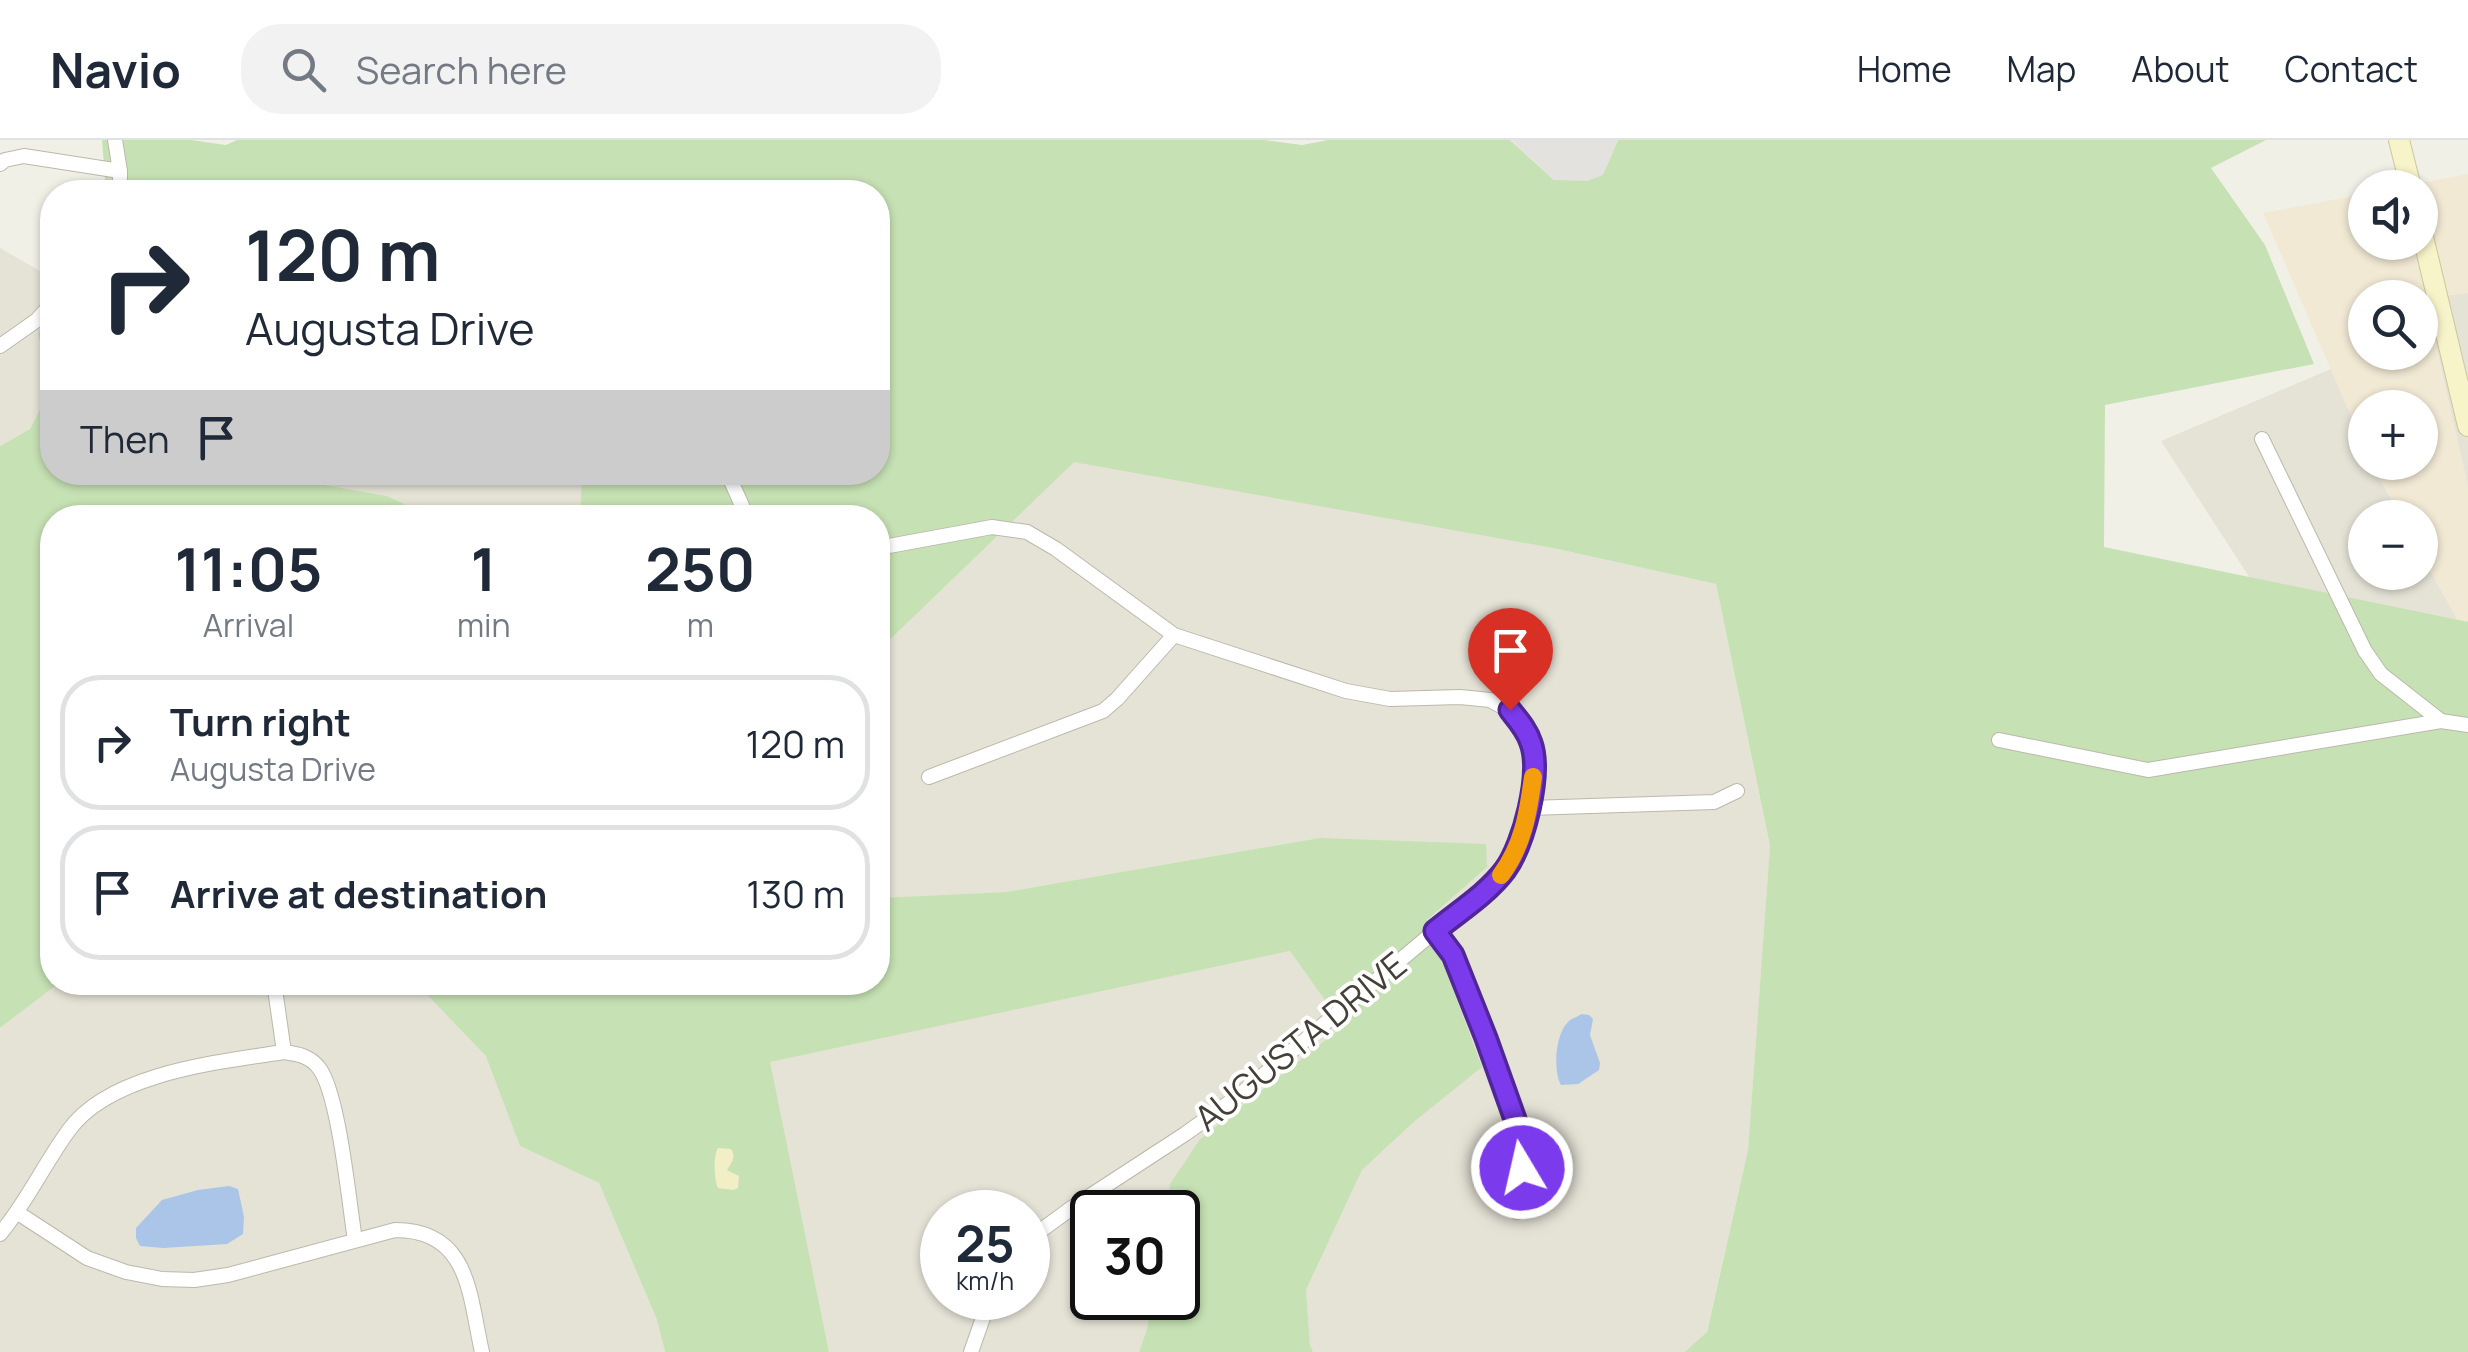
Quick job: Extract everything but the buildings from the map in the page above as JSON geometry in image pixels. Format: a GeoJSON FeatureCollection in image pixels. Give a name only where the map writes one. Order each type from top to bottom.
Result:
{"type":"FeatureCollection","features":[{"type":"Feature","properties":{"kind":"main road"},"geometry":{"type":"LineString","coordinates":[[2400,140],[2407,170]]}},
{"type":"Feature","properties":{"kind":"main road"},"geometry":{"type":"LineString","coordinates":[[2429,260],[2467,420]]}},
{"type":"Feature","properties":{"kind":"street"},"geometry":{"type":"LineString","coordinates":[[114,140],[120,180]]}},
{"type":"Feature","properties":{"kind":"street"},"geometry":{"type":"LineString","coordinates":[[0,164],[24,156],[120,172]]}},
{"type":"Feature","properties":{"kind":"street"},"geometry":{"type":"LineString","coordinates":[[0,346],[40,317]]}},
{"type":"Feature","properties":{"kind":"street"},"geometry":{"type":"LineString","coordinates":[[2262,439],[2365,652],[2381,674],[2441,721]]}},
{"type":"Feature","properties":{"kind":"street","name":"AUGUSTA DRIVE"},"geometry":{"type":"LineString","coordinates":[[890,546],[992,528],[1027,532],[1056,548],[1174,635],[1346,691],[1390,699],[1490,700],[1510,710],[1532,744],[1535,764],[1529,808],[1516,854],[1502,874],[1237,1097],[1050,1224]]}},
{"type":"Feature","properties":{"kind":"street"},"geometry":{"type":"LineString","coordinates":[[929,777],[1103,711],[1174,635]]}},
{"type":"Feature","properties":{"kind":"street"},"geometry":{"type":"LineString","coordinates":[[1999,740],[2148,770],[2441,721],[2468,725]]}},
{"type":"Feature","properties":{"kind":"street"},"geometry":{"type":"LineString","coordinates":[[1529,808],[1714,802],[1737,792]]}},
{"type":"Feature","properties":{"kind":"street"},"geometry":{"type":"LineString","coordinates":[[1435,931],[1453,955],[1516,1122],[1522,1168],[1517,1212]]}},
{"type":"Feature","properties":{"kind":"street"},"geometry":{"type":"LineString","coordinates":[[276,995],[284,1052]]}},
{"type":"Feature","properties":{"kind":"street"},"geometry":{"type":"LineString","coordinates":[[0,1234],[70,1128],[88,1108],[170,1071],[284,1052],[311,1060],[327,1080],[336,1114],[355,1240]]}},
{"type":"Feature","properties":{"kind":"street"},"geometry":{"type":"LineString","coordinates":[[18,1212],[87,1258],[162,1279],[228,1275],[395,1230],[424,1232],[456,1255],[482,1352]]}},
{"type":"Feature","properties":{"kind":"street"},"geometry":{"type":"LineString","coordinates":[[971,1352],[982,1320]]}},
{"type":"Feature","properties":{"kind":"shaded area"},"geometry":{"type":"Polygon","coordinates":[[[1511,140],[1618,140],[1603,175],[1587,181],[1554,180],[1511,140]]]}},
{"type":"Feature","properties":{"kind":"shaded area"},"geometry":{"type":"Polygon","coordinates":[[[2468,174],[2468,293],[2438,297],[2438,280],[2348,280],[2348,370],[2438,370],[2438,356],[2468,487],[2468,639],[2438,585],[2438,500],[2392,500],[2380,480],[2438,480],[2438,390],[2348,390],[2348,409],[2263,213],[2348,197],[2348,260],[2438,260],[2438,180],[2468,174]]]}},
{"type":"Feature","properties":{"kind":"shaded area"},"geometry":{"type":"Polygon","coordinates":[[[0,248],[40,271],[40,410],[30,429],[0,446],[0,248]]]}},
{"type":"Feature","properties":{"kind":"shaded area"},"geometry":{"type":"Polygon","coordinates":[[[2468,293],[2468,487],[2438,355],[2438,296],[2468,293]]]}},
{"type":"Feature","properties":{"kind":"shaded area"},"geometry":{"type":"Polygon","coordinates":[[[2331,369],[2348,408],[2348,480],[2380,480],[2392,500],[2348,500],[2348,590],[2438,590],[2438,585],[2468,639],[2320,686],[2161,441],[2331,369]]]}},
{"type":"Feature","properties":{"kind":"shaded area"},"geometry":{"type":"Polygon","coordinates":[[[1074,461],[1553,548],[1716,584],[1770,847],[1748,1150],[1702,1352],[1313,1352],[1306,1290],[1362,1170],[1416,1120],[1439,955],[1427,920],[1487,867],[1319,838],[1006,892],[890,897],[890,639],[1074,461]]]}},
{"type":"Feature","properties":{"kind":"shaded area"},"geometry":{"type":"Polygon","coordinates":[[[324,485],[581,485],[581,505],[407,505],[387,496],[324,485]]]}},
{"type":"Feature","properties":{"kind":"shaded area"},"geometry":{"type":"Polygon","coordinates":[[[1290,951],[1343,1026],[1200,1139],[1169,1190],[1070,1190],[1070,1320],[1148,1320],[1139,1352],[829,1352],[769,1062],[1290,951]]]}},
{"type":"Feature","properties":{"kind":"shaded area"},"geometry":{"type":"Polygon","coordinates":[[[43,995],[428,995],[487,1056],[520,1146],[599,1183],[657,1320],[665,1352],[0,1352],[0,1028],[43,995]]]}},
{"type":"Feature","properties":{"kind":"green space"},"geometry":{"type":"Polygon","coordinates":[[[102,140],[191,140],[226,145],[237,140],[1264,140],[1302,145],[1328,140],[1510,140],[1554,180],[1603,174],[1618,140],[2266,140],[2211,168],[2265,245],[2314,364],[2105,405],[2104,547],[2468,622],[2468,1352],[1685,1352],[1707,1332],[1748,1150],[1770,846],[1716,584],[1553,548],[1074,462],[890,639],[890,505],[581,505],[581,485],[890,485],[890,180],[105,180],[102,140]]]}},
{"type":"Feature","properties":{"kind":"green space"},"geometry":{"type":"Polygon","coordinates":[[[40,409],[40,485],[324,485],[387,496],[407,505],[40,505],[40,995],[43,995],[0,1028],[0,446],[30,429],[40,409]]]}},
{"type":"Feature","properties":{"kind":"green space"},"geometry":{"type":"Polygon","coordinates":[[[1319,838],[1486,844],[1487,867],[1427,920],[1482,1067],[1362,1170],[1306,1290],[1313,1352],[1139,1352],[1148,1320],[1200,1320],[1200,1190],[1169,1190],[1170,1184],[1200,1139],[1343,1026],[1290,951],[770,1062],[829,1352],[665,1352],[657,1320],[599,1183],[520,1146],[486,1056],[428,995],[890,995],[890,897],[1006,892],[1319,838]]]}},
{"type":"Feature","properties":{"kind":"sand"},"geometry":{"type":"Polygon","coordinates":[[[718,1148],[733,1152],[727,1170],[739,1176],[738,1188],[718,1188],[718,1148]]]}},
{"type":"Feature","properties":{"kind":"water"},"geometry":{"type":"Polygon","coordinates":[[[1582,1014],[1593,1019],[1590,1035],[1599,1070],[1578,1084],[1561,1085],[1556,1062],[1560,1035],[1569,1021],[1582,1014]]]}},
{"type":"Feature","properties":{"kind":"water"},"geometry":{"type":"Polygon","coordinates":[[[229,1186],[238,1189],[243,1234],[227,1244],[140,1246],[136,1228],[162,1200],[229,1186]]]}},
{"type":"Feature","properties":{"kind":"slow traffic"},"geometry":{"type":"LineString","coordinates":[[1501,875],[1516,854],[1533,777]]}},
{"type":"Feature","properties":{"kind":"route"},"geometry":{"type":"LineString","coordinates":[[1510,710],[1532,744],[1535,764],[1529,808],[1516,854],[1502,874],[1435,931],[1453,955],[1486,1038],[1516,1122],[1522,1168]]}}]}
